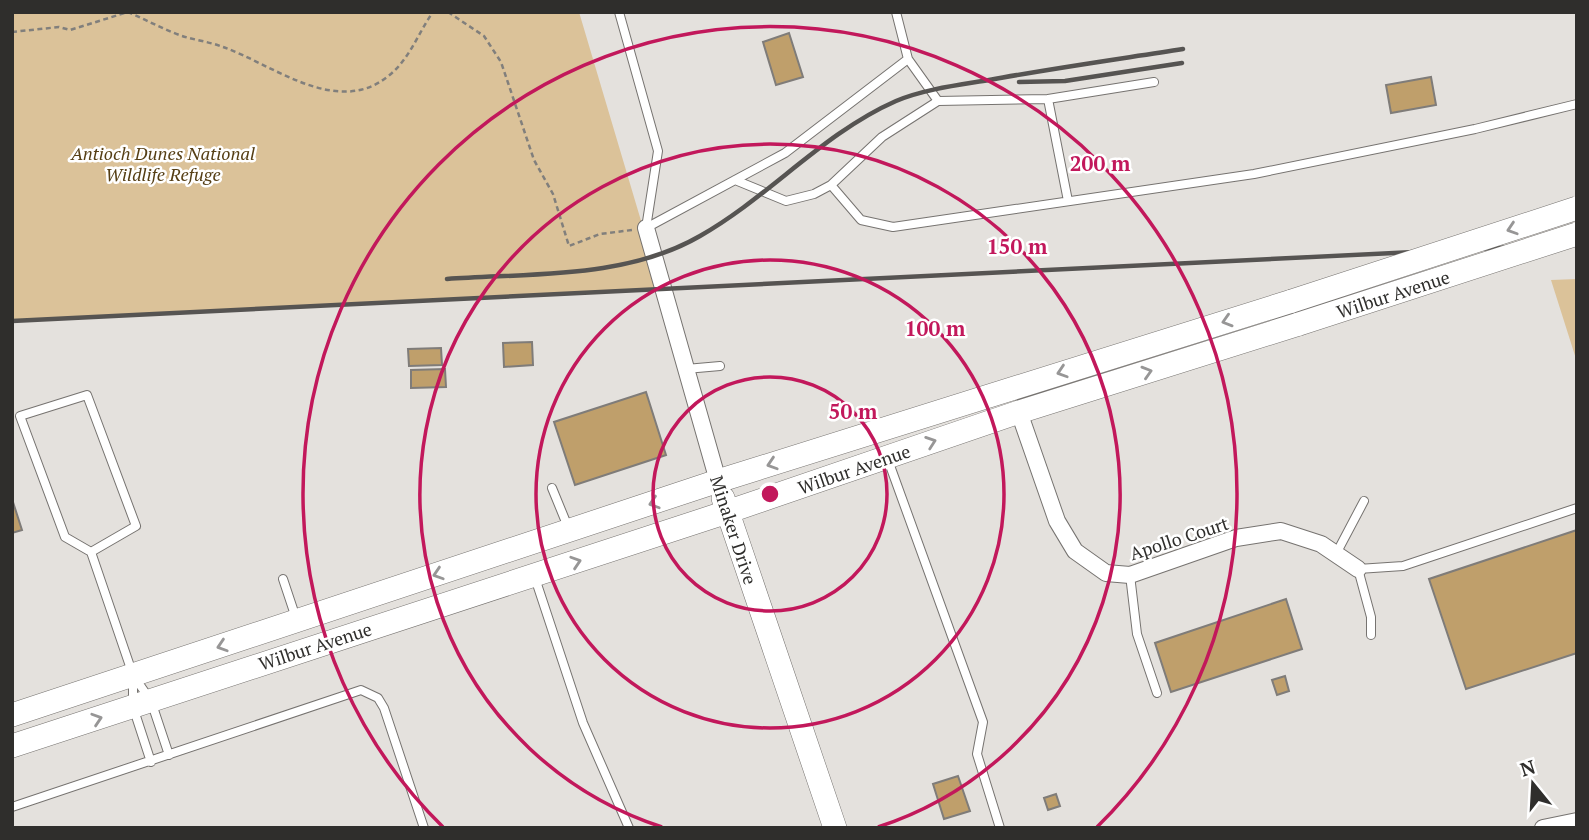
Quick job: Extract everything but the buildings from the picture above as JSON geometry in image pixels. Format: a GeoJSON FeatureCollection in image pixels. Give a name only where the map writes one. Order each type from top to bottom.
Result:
{"type":"FeatureCollection","features":[{"type":"Feature","properties":{"kind":"main road","name":"Wilbur Avenue"},"geometry":{"type":"LineString","coordinates":[[12,715],[718,481],[1292,301],[1577,208]]}},
{"type":"Feature","properties":{"kind":"main road","name":"Wilbur Avenue"},"geometry":{"type":"LineString","coordinates":[[12,746],[727,512],[1019,412],[1577,234]]}},
{"type":"Feature","properties":{"kind":"main road"},"geometry":{"type":"LineString","coordinates":[[1012,388],[1019,412]]}},
{"type":"Feature","properties":{"kind":"main road","name":"Minaker Drive"},"geometry":{"type":"LineString","coordinates":[[718,481],[835,828]]}},
{"type":"Feature","properties":{"kind":"main road"},"geometry":{"type":"LineString","coordinates":[[233,673],[255,654],[293,638],[297,621]]}},
{"type":"Feature","properties":{"kind":"street","name":"Minaker Drive"},"geometry":{"type":"LineString","coordinates":[[646,228],[718,481]]}},
{"type":"Feature","properties":{"kind":"street","name":"Apollo Court"},"geometry":{"type":"LineString","coordinates":[[1019,412],[1058,521],[1075,551],[1106,573],[1130,575],[1236,538],[1281,531],[1321,544],[1358,569]]}},
{"type":"Feature","properties":{"kind":"street"},"geometry":{"type":"LineString","coordinates":[[1544,828],[1577,821]]}},
{"type":"Feature","properties":{"kind":"lane"},"geometry":{"type":"LineString","coordinates":[[619,12],[658,150],[646,228]]}},
{"type":"Feature","properties":{"kind":"lane"},"geometry":{"type":"LineString","coordinates":[[896,12],[908,59],[938,101]]}},
{"type":"Feature","properties":{"kind":"lane"},"geometry":{"type":"LineString","coordinates":[[646,228],[785,153],[908,59]]}},
{"type":"Feature","properties":{"kind":"lane"},"geometry":{"type":"LineString","coordinates":[[735,180],[786,201],[814,194],[831,185],[882,137],[938,101],[1048,99],[1154,82]]}},
{"type":"Feature","properties":{"kind":"lane"},"geometry":{"type":"LineString","coordinates":[[1048,99],[1068,201]]}},
{"type":"Feature","properties":{"kind":"lane"},"geometry":{"type":"LineString","coordinates":[[831,185],[860,220],[893,227],[1254,174],[1475,129],[1577,104]]}},
{"type":"Feature","properties":{"kind":"lane"},"geometry":{"type":"LineString","coordinates":[[686,369],[720,366]]}},
{"type":"Feature","properties":{"kind":"lane"},"geometry":{"type":"LineString","coordinates":[[92,552],[136,526],[87,395],[20,416],[65,537],[92,552],[142,704],[150,761]]}},
{"type":"Feature","properties":{"kind":"lane"},"geometry":{"type":"LineString","coordinates":[[887,457],[984,722],[977,754],[1000,828]]}},
{"type":"Feature","properties":{"kind":"lane"},"geometry":{"type":"LineString","coordinates":[[552,488],[570,531]]}},
{"type":"Feature","properties":{"kind":"lane"},"geometry":{"type":"LineString","coordinates":[[1336,554],[1364,501]]}},
{"type":"Feature","properties":{"kind":"lane"},"geometry":{"type":"LineString","coordinates":[[1371,635],[1371,617],[1358,569],[1403,566],[1577,508]]}},
{"type":"Feature","properties":{"kind":"lane"},"geometry":{"type":"LineString","coordinates":[[1130,575],[1137,634],[1157,693]]}},
{"type":"Feature","properties":{"kind":"lane"},"geometry":{"type":"LineString","coordinates":[[534,576],[583,723],[629,828]]}},
{"type":"Feature","properties":{"kind":"lane"},"geometry":{"type":"LineString","coordinates":[[283,579],[297,621]]}},
{"type":"Feature","properties":{"kind":"lane"},"geometry":{"type":"LineString","coordinates":[[133,674],[142,704],[169,755]]}},
{"type":"Feature","properties":{"kind":"lane"},"geometry":{"type":"LineString","coordinates":[[12,807],[361,690],[370,691],[384,708],[424,828]]}},
{"type":"Feature","properties":{"kind":"path"},"geometry":{"type":"LineString","coordinates":[[12,32],[60,27],[70,30],[128,12],[182,36],[224,47],[311,86],[345,92],[361,90],[387,78],[404,59],[433,12]]}},
{"type":"Feature","properties":{"kind":"path"},"geometry":{"type":"LineString","coordinates":[[448,12],[484,36],[501,62],[534,160],[553,194],[569,246],[600,234],[646,228]]}},
{"type":"Feature","properties":{"kind":"green space","name":"Antioch Dunes National Wildlife Refuge"},"geometry":{"type":"Polygon","coordinates":[[[12,12],[579,12],[661,288],[12,321],[12,12]]]}},
{"type":"Feature","properties":{"kind":"green space"},"geometry":{"type":"Polygon","coordinates":[[[1577,279],[1577,362],[1551,280],[1577,279]]]}},
{"type":"Feature","properties":{"kind":"railway"},"geometry":{"type":"LineString","coordinates":[[447,279],[577,271],[641,260],[700,236],[749,203],[844,130],[896,101],[954,86],[1183,49]]}},
{"type":"Feature","properties":{"kind":"railway"},"geometry":{"type":"LineString","coordinates":[[1019,82],[1065,81],[1182,63]]}},
{"type":"Feature","properties":{"kind":"railway"},"geometry":{"type":"LineString","coordinates":[[12,321],[1577,244]]}}]}
